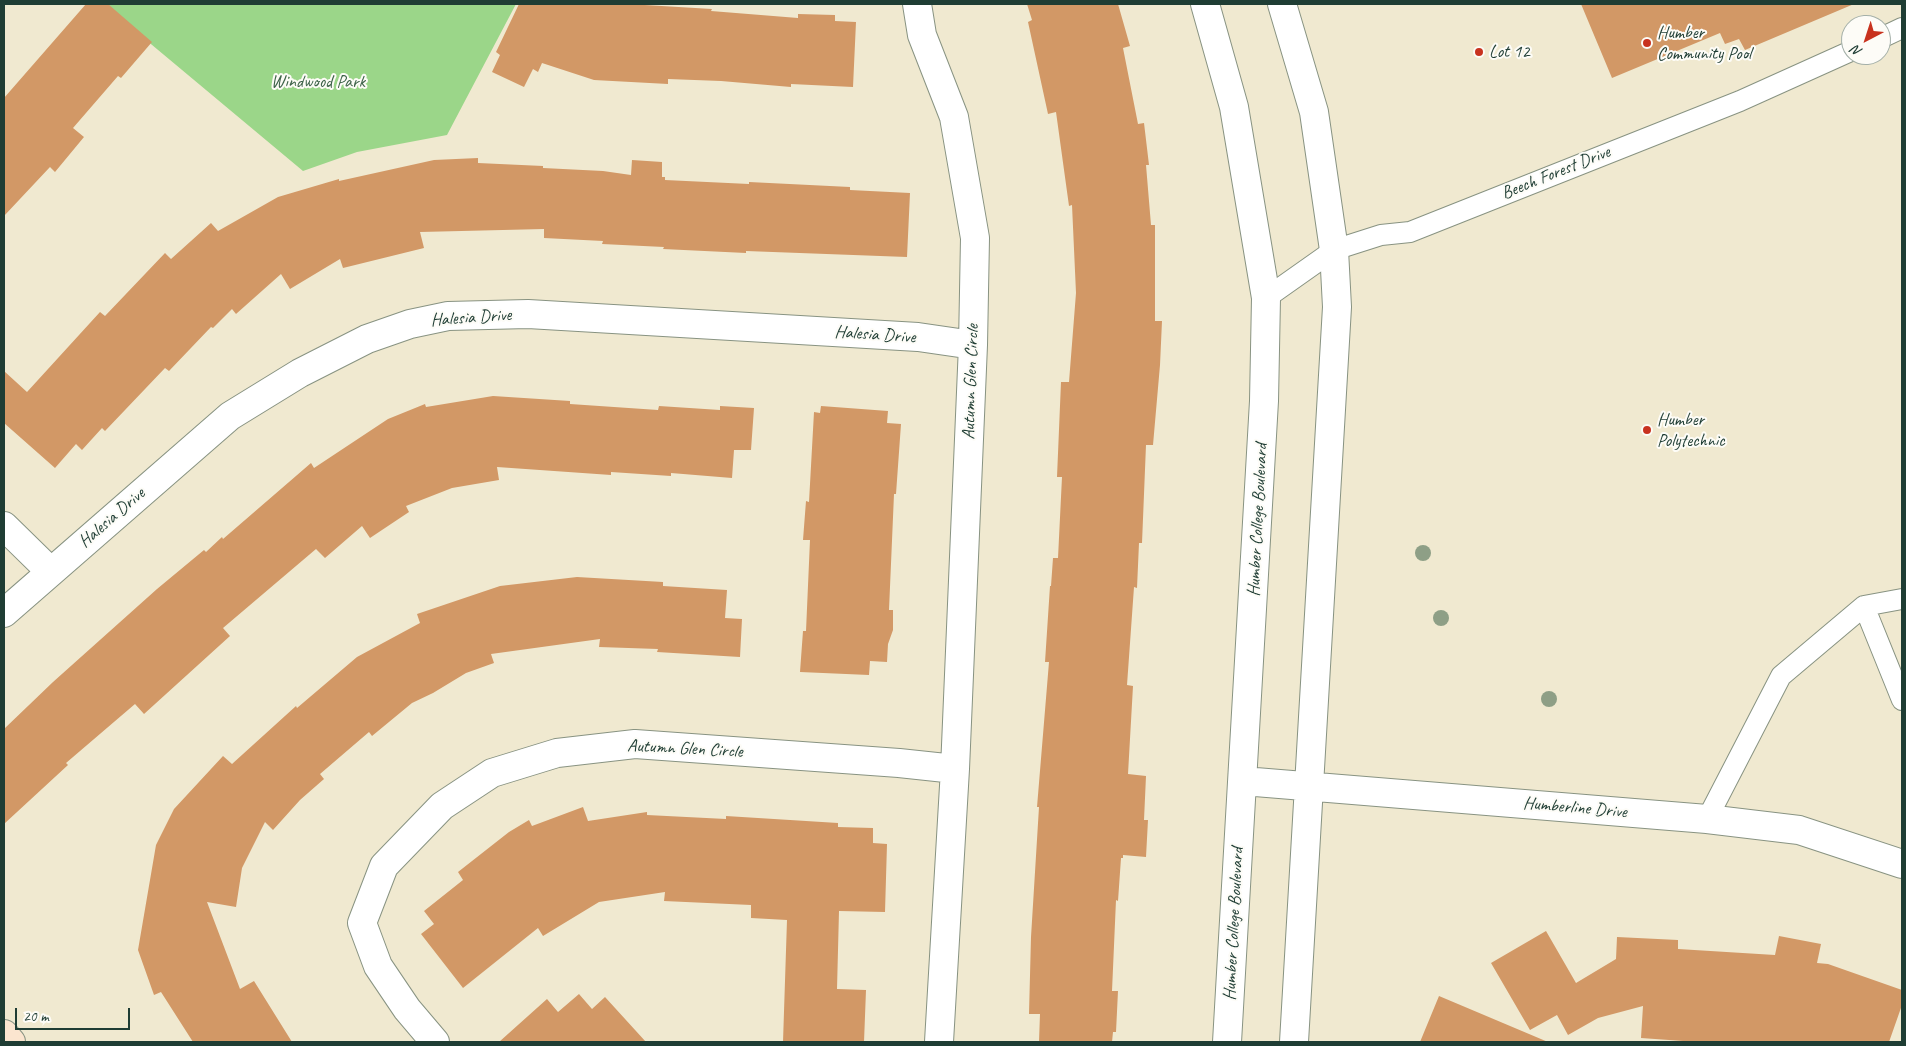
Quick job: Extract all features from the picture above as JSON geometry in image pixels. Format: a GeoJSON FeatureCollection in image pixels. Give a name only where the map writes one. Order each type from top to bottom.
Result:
{"type":"FeatureCollection","features":[{"type":"Feature","properties":{"kind":"main road"},"geometry":{"type":"LineString","coordinates":[[4,1034],[11,1042]]}},
{"type":"Feature","properties":{"kind":"street","name":"Autumn Glen Circle"},"geometry":{"type":"LineString","coordinates":[[917,4],[922,34],[954,116],[975,238],[973,345],[955,769],[939,1042]]}},
{"type":"Feature","properties":{"kind":"street","name":"Humber College Boulevard"},"geometry":{"type":"LineString","coordinates":[[1205,4],[1234,108],[1266,298],[1264,401],[1227,1042]]}},
{"type":"Feature","properties":{"kind":"street"},"geometry":{"type":"LineString","coordinates":[[1282,4],[1314,112],[1334,250],[1337,307],[1294,1042]]}},
{"type":"Feature","properties":{"kind":"street","name":"Halesia Drive"},"geometry":{"type":"LineString","coordinates":[[4,614],[230,416],[300,373],[367,339],[410,324],[448,316],[528,314],[918,337],[973,345]]}},
{"type":"Feature","properties":{"kind":"street"},"geometry":{"type":"LineString","coordinates":[[4,526],[51,572]]}},
{"type":"Feature","properties":{"kind":"street","name":"Autumn Glen Circle"},"geometry":{"type":"LineString","coordinates":[[435,1042],[406,1010],[378,966],[362,923],[384,866],[442,806],[492,773],[557,753],[635,744],[899,762],[955,769]]}},
{"type":"Feature","properties":{"kind":"street","name":"Humberline Drive"},"geometry":{"type":"LineString","coordinates":[[1243,781],[1707,819],[1799,830],[1902,864]]}},
{"type":"Feature","properties":{"kind":"lane","name":"Beech Forest Drive"},"geometry":{"type":"LineString","coordinates":[[1266,298],[1334,250],[1381,235],[1410,232],[1740,101],[1841,56]]}},
{"type":"Feature","properties":{"kind":"lane"},"geometry":{"type":"LineString","coordinates":[[1707,819],[1780,676],[1864,606],[1902,599]]}},
{"type":"Feature","properties":{"kind":"lane"},"geometry":{"type":"LineString","coordinates":[[1864,606],[1902,700]]}},
{"type":"Feature","properties":{"kind":"green space","name":"Windwood Park"},"geometry":{"type":"Polygon","coordinates":[[[103,4],[516,4],[447,135],[357,152],[303,171],[103,4]]]}},
{"type":"Feature","properties":{"kind":"building"},"geometry":{"type":"Polygon","coordinates":[[[86,4],[108,4],[152,42],[121,78],[118,76],[73,128],[84,137],[55,172],[50,167],[4,216],[4,98],[86,4]]]}},
{"type":"Feature","properties":{"kind":"building"},"geometry":{"type":"Polygon","coordinates":[[[519,4],[628,4],[712,9],[711,11],[798,18],[798,14],[835,15],[835,21],[856,22],[853,87],[791,84],[791,87],[668,79],[668,84],[594,80],[542,63],[538,72],[533,69],[524,87],[492,72],[500,55],[496,52],[519,4]]]}},
{"type":"Feature","properties":{"kind":"building"},"geometry":{"type":"Polygon","coordinates":[[[1027,4],[1118,4],[1130,46],[1123,48],[1138,124],[1144,123],[1149,165],[1146,165],[1151,225],[1155,225],[1155,321],[1162,321],[1160,365],[1153,445],[1146,445],[1142,543],[1139,543],[1137,588],[1134,587],[1127,685],[1133,686],[1128,774],[1146,776],[1144,820],[1148,820],[1146,857],[1123,855],[1123,858],[1121,858],[1118,901],[1116,900],[1112,991],[1118,991],[1116,1032],[1113,1032],[1112,1042],[1039,1042],[1040,1014],[1029,1014],[1031,937],[1039,807],[1037,807],[1049,662],[1045,662],[1053,558],[1058,558],[1062,477],[1057,477],[1061,382],[1069,382],[1076,293],[1072,205],[1069,206],[1056,112],[1048,114],[1028,22],[1032,20],[1027,4]]]}},
{"type":"Feature","properties":{"kind":"building","name":"Humber Community Pool"},"geometry":{"type":"Polygon","coordinates":[[[1581,4],[1854,4],[1745,50],[1739,39],[1725,44],[1720,33],[1612,78],[1581,4]]]}},
{"type":"Feature","properties":{"kind":"building"},"geometry":{"type":"Polygon","coordinates":[[[478,158],[478,163],[543,166],[543,168],[603,171],[631,175],[632,160],[662,162],[662,177],[665,177],[665,180],[850,187],[850,190],[910,193],[907,257],[663,249],[664,247],[602,244],[603,241],[544,238],[544,229],[420,232],[424,248],[343,268],[340,259],[290,289],[281,274],[236,314],[232,309],[213,328],[211,327],[169,371],[165,368],[105,431],[102,428],[82,450],[76,444],[55,468],[4,423],[4,371],[27,392],[100,312],[105,316],[165,253],[171,259],[211,223],[218,231],[278,197],[339,179],[339,181],[434,160],[478,158]]]}},
{"type":"Feature","properties":{"kind":"building"},"geometry":{"type":"Polygon","coordinates":[[[493,396],[570,401],[570,404],[658,410],[659,406],[720,410],[720,406],[754,408],[751,450],[734,450],[732,478],[671,473],[671,476],[611,472],[611,475],[497,467],[499,480],[452,488],[406,506],[409,512],[370,538],[362,526],[325,558],[316,549],[223,628],[230,636],[144,714],[135,704],[66,763],[68,765],[4,824],[4,729],[53,682],[157,589],[204,550],[206,552],[222,537],[223,539],[311,463],[314,468],[388,419],[425,404],[426,407],[493,396]]]}},
{"type":"Feature","properties":{"kind":"building"},"geometry":{"type":"Polygon","coordinates":[[[821,406],[888,411],[887,423],[901,424],[896,494],[894,494],[889,610],[893,610],[893,630],[888,644],[887,662],[870,661],[869,675],[800,672],[803,631],[806,631],[810,540],[803,540],[806,501],[809,502],[814,412],[820,413],[821,406]]]}},
{"type":"Feature","properties":{"kind":"building"},"geometry":{"type":"Polygon","coordinates":[[[577,577],[663,582],[663,586],[727,590],[725,618],[742,619],[740,657],[657,652],[658,649],[599,647],[600,639],[491,654],[494,663],[466,673],[412,703],[372,736],[369,732],[320,774],[324,779],[300,800],[273,830],[265,822],[242,868],[236,907],[207,902],[240,989],[254,981],[292,1042],[193,1042],[161,992],[154,995],[138,950],[156,845],[174,809],[223,756],[232,764],[296,706],[297,708],[357,657],[420,623],[417,614],[500,586],[577,577]]]}},
{"type":"Feature","properties":{"kind":"building"},"geometry":{"type":"Polygon","coordinates":[[[583,807],[588,821],[647,812],[647,815],[726,819],[726,816],[838,823],[838,827],[873,828],[873,843],[887,844],[885,912],[839,911],[837,989],[866,990],[864,1042],[783,1042],[787,920],[751,918],[751,905],[664,901],[665,892],[599,902],[543,936],[538,928],[463,988],[421,934],[434,924],[424,911],[463,880],[458,872],[509,832],[529,820],[532,826],[583,807]]]}},
{"type":"Feature","properties":{"kind":"building"},"geometry":{"type":"Polygon","coordinates":[[[1546,931],[1576,983],[1616,959],[1617,937],[1678,940],[1678,949],[1775,955],[1779,936],[1821,944],[1817,963],[1828,964],[1902,990],[1902,1005],[1889,1042],[1697,1042],[1641,1038],[1643,1006],[1598,1018],[1568,1035],[1557,1015],[1530,1030],[1491,963],[1546,931]]]}},
{"type":"Feature","properties":{"kind":"building"},"geometry":{"type":"Polygon","coordinates":[[[579,994],[592,1009],[605,997],[646,1042],[499,1042],[547,999],[558,1012],[579,994]]]}},
{"type":"Feature","properties":{"kind":"building"},"geometry":{"type":"Polygon","coordinates":[[[1439,996],[1548,1042],[1420,1042],[1439,996]]]}},
{"type":"Feature","properties":{"kind":"place","name":"Humber Community Pool"},"geometry":{"type":"Point","coordinates":[1647,43]}},
{"type":"Feature","properties":{"kind":"place","name":"Lot 12"},"geometry":{"type":"Point","coordinates":[1479,52]}},
{"type":"Feature","properties":{"kind":"place","name":"Humber Polytechnic"},"geometry":{"type":"Point","coordinates":[1647,430]}}]}
